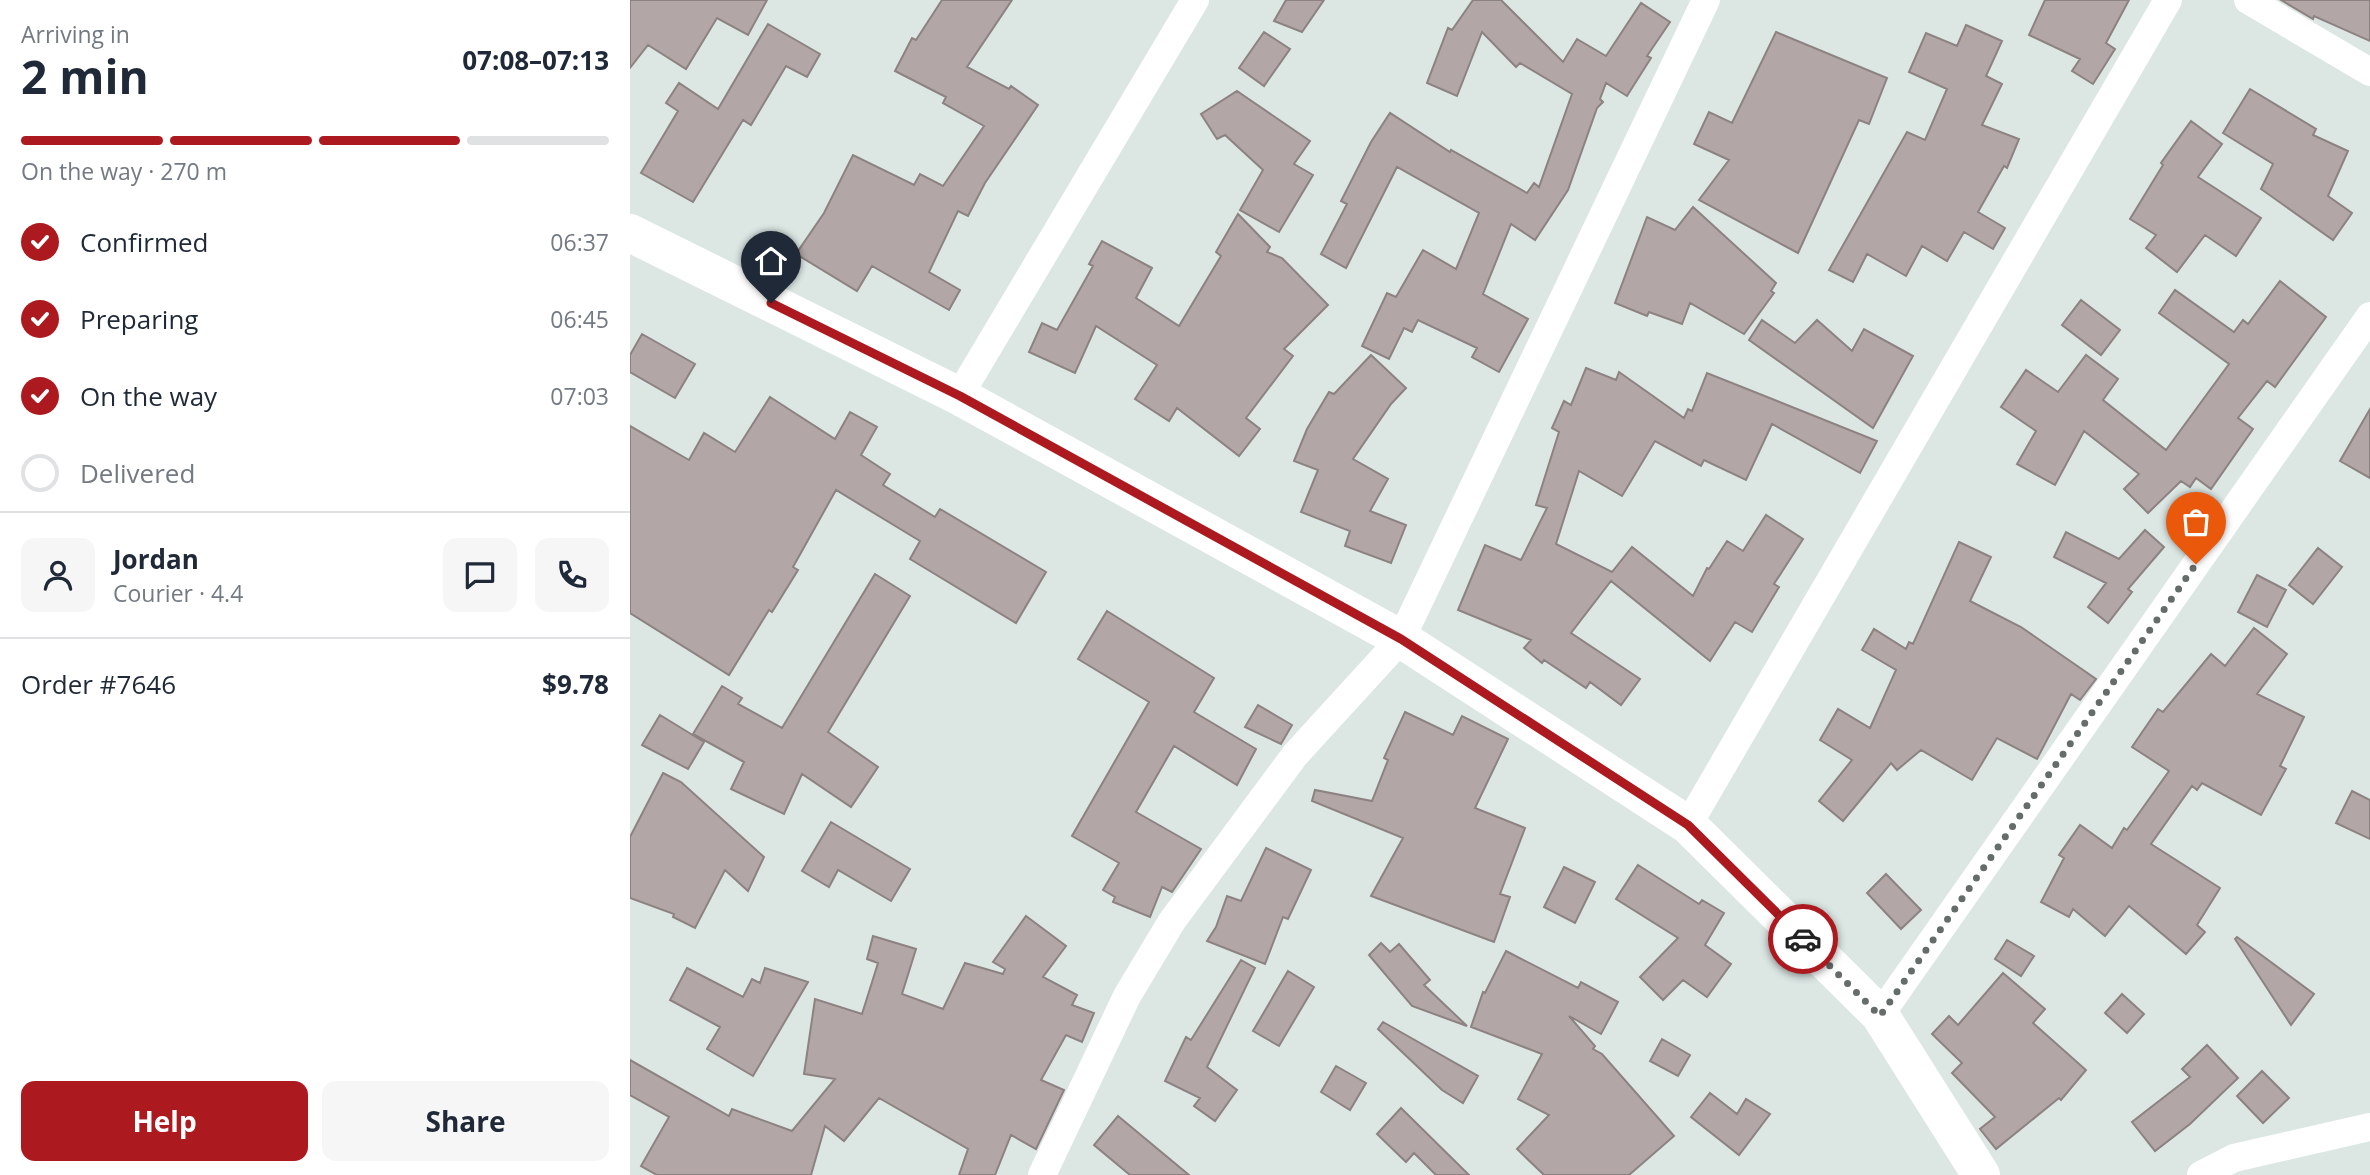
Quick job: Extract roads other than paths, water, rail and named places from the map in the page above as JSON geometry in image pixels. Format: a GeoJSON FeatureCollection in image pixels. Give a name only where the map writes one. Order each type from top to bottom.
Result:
{"type":"FeatureCollection","features":[{"type":"Feature","properties":{"kind":"main road"},"geometry":{"type":"LineString","coordinates":[[630,233],[960,396],[1401,639],[1688,825],[1880,1016],[1981,1175]]}},
{"type":"Feature","properties":{"kind":"street"},"geometry":{"type":"LineString","coordinates":[[960,396],[1195,0]]}},
{"type":"Feature","properties":{"kind":"street"},"geometry":{"type":"LineString","coordinates":[[1042,1175],[1127,996],[1172,921],[1295,755],[1401,639],[1706,0]]}},
{"type":"Feature","properties":{"kind":"street"},"geometry":{"type":"LineString","coordinates":[[1688,825],[2168,0]]}},
{"type":"Feature","properties":{"kind":"street"},"geometry":{"type":"LineString","coordinates":[[2248,0],[2370,72]]}},
{"type":"Feature","properties":{"kind":"street"},"geometry":{"type":"LineString","coordinates":[[1880,1016],[2370,316]]}},
{"type":"Feature","properties":{"kind":"street"},"geometry":{"type":"LineString","coordinates":[[2201,1175],[2234,1158],[2370,1127]]}}]}
